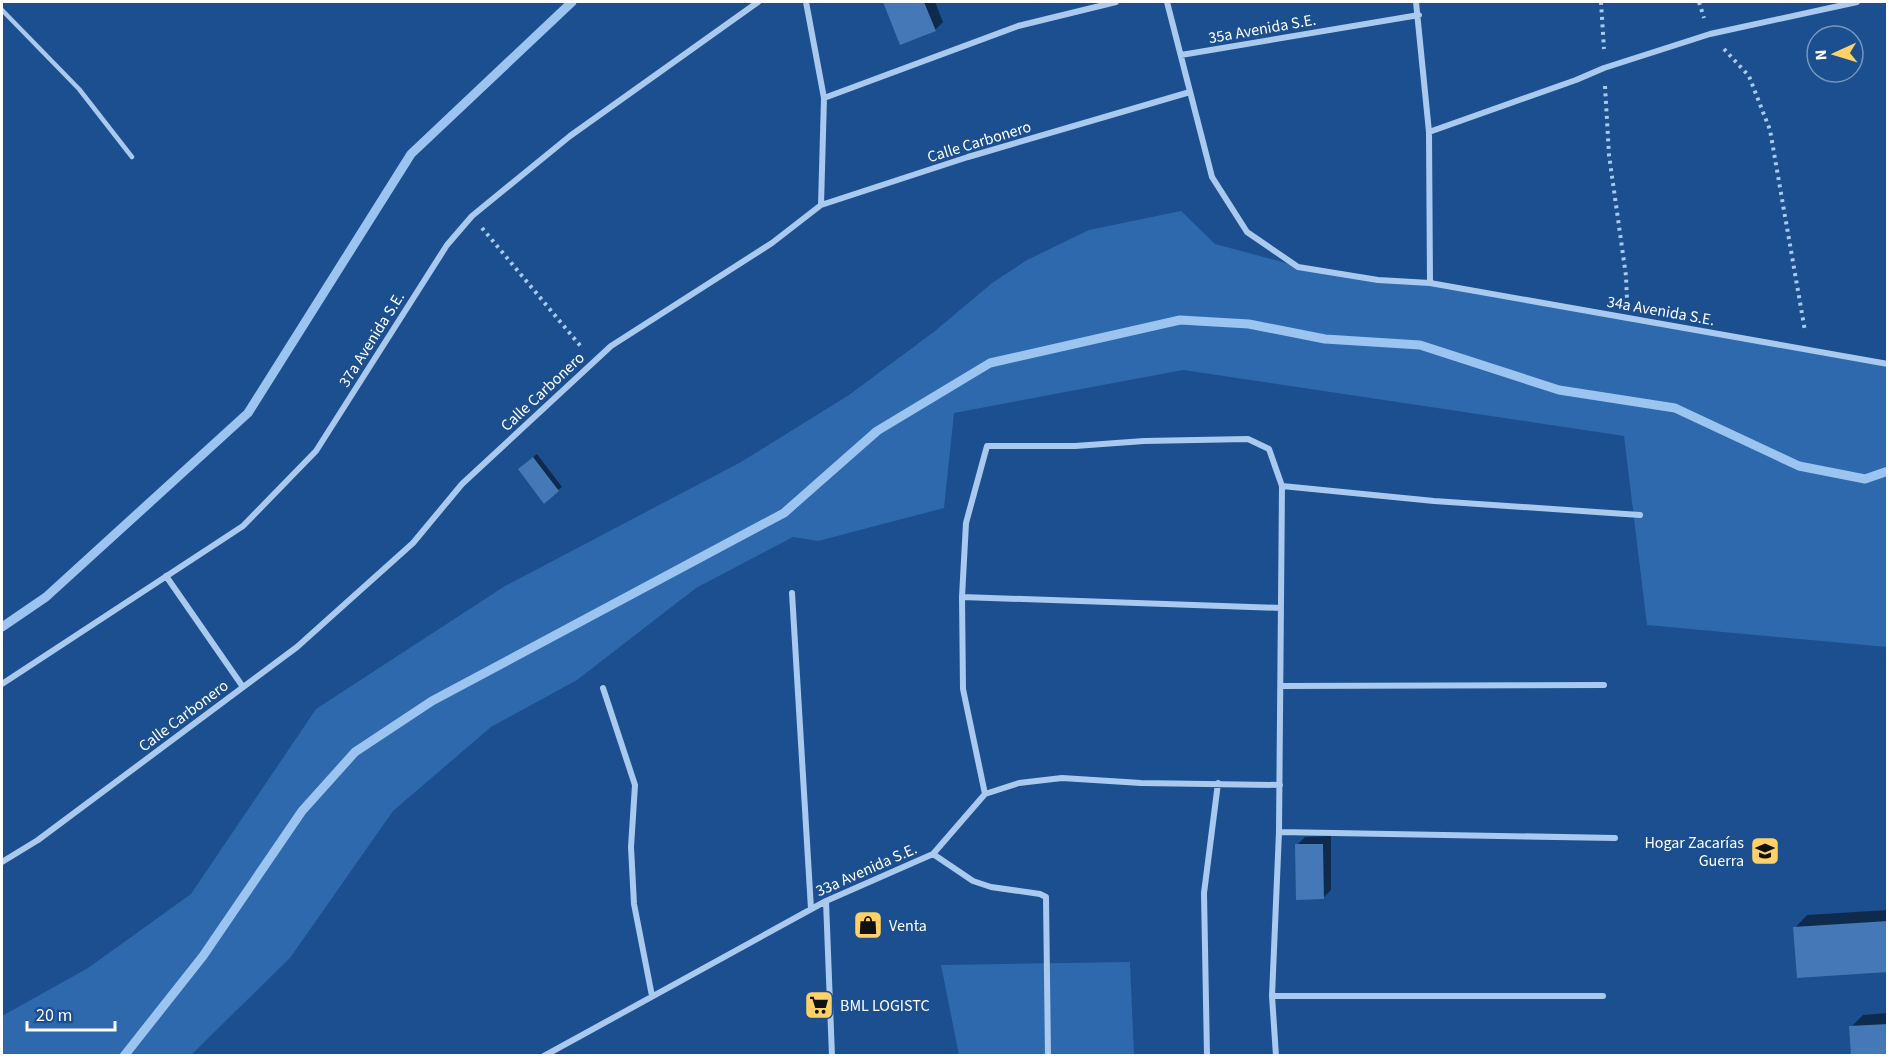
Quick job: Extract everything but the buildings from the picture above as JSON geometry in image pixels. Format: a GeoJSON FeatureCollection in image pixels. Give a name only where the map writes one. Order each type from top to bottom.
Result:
{"type":"FeatureCollection","features":[{"type":"Feature","properties":{"kind":"street","name":"37a Avenida S.E."},"geometry":{"type":"LineString","coordinates":[[2,684],[243,526],[316,451],[447,245],[472,216],[570,136],[758,2]]}},
{"type":"Feature","properties":{"kind":"street"},"geometry":{"type":"LineString","coordinates":[[806,2],[824,98],[821,205]]}},
{"type":"Feature","properties":{"kind":"street"},"geometry":{"type":"LineString","coordinates":[[824,98],[1018,26],[1116,2]]}},
{"type":"Feature","properties":{"kind":"street","name":"34a Avenida S.E."},"geometry":{"type":"LineString","coordinates":[[1167,2],[1212,177],[1247,232],[1299,267],[1378,280],[1430,283],[1887,364]]}},
{"type":"Feature","properties":{"kind":"street"},"geometry":{"type":"LineString","coordinates":[[1416,2],[1429,132],[1430,283]]}},
{"type":"Feature","properties":{"kind":"street"},"geometry":{"type":"LineString","coordinates":[[1429,132],[1604,68],[1710,34],[1857,2]]}},
{"type":"Feature","properties":{"kind":"street","name":"35a Avenida S.E."},"geometry":{"type":"LineString","coordinates":[[1181,55],[1419,15]]}},
{"type":"Feature","properties":{"kind":"street","name":"Calle Carbonero"},"geometry":{"type":"LineString","coordinates":[[2,862],[38,840],[297,647],[413,543],[462,484],[611,346],[772,243],[821,205],[969,157],[1190,92]]}},
{"type":"Feature","properties":{"kind":"street"},"geometry":{"type":"LineString","coordinates":[[1276,1056],[1272,996],[1280,785],[1282,486],[1269,448],[1248,439],[987,447],[966,523],[962,597],[963,689],[985,794],[1019,783],[1062,778],[1141,783],[1280,785]]}},
{"type":"Feature","properties":{"kind":"street"},"geometry":{"type":"LineString","coordinates":[[1282,486],[1434,501],[1640,515]]}},
{"type":"Feature","properties":{"kind":"street"},"geometry":{"type":"LineString","coordinates":[[166,576],[243,687]]}},
{"type":"Feature","properties":{"kind":"street"},"geometry":{"type":"LineString","coordinates":[[792,593],[811,909]]}},
{"type":"Feature","properties":{"kind":"street"},"geometry":{"type":"LineString","coordinates":[[962,597],[1281,608]]}},
{"type":"Feature","properties":{"kind":"street"},"geometry":{"type":"LineString","coordinates":[[1281,686],[1604,685]]}},
{"type":"Feature","properties":{"kind":"street"},"geometry":{"type":"LineString","coordinates":[[603,688],[635,785],[631,847],[634,904],[652,996]]}},
{"type":"Feature","properties":{"kind":"street"},"geometry":{"type":"LineString","coordinates":[[1207,1056],[1204,893],[1218,783]]}},
{"type":"Feature","properties":{"kind":"street","name":"33a Avenida S.E."},"geometry":{"type":"LineString","coordinates":[[544,1056],[826,901],[933,854],[985,794]]}},
{"type":"Feature","properties":{"kind":"street"},"geometry":{"type":"LineString","coordinates":[[1279,832],[1615,838]]}},
{"type":"Feature","properties":{"kind":"street"},"geometry":{"type":"LineString","coordinates":[[933,854],[973,881],[991,887],[1040,894],[1046,897],[1048,1056]]}},
{"type":"Feature","properties":{"kind":"street"},"geometry":{"type":"LineString","coordinates":[[826,901],[832,1056]]}},
{"type":"Feature","properties":{"kind":"street"},"geometry":{"type":"LineString","coordinates":[[1272,996],[1603,996]]}},
{"type":"Feature","properties":{"kind":"lane"},"geometry":{"type":"LineString","coordinates":[[2,10],[79,89],[132,157]]}},
{"type":"Feature","properties":{"kind":"path"},"geometry":{"type":"LineString","coordinates":[[1601,2],[1609,155],[1626,276],[1628,318]]}},
{"type":"Feature","properties":{"kind":"path"},"geometry":{"type":"LineString","coordinates":[[1710,34],[1749,76],[1770,130],[1808,350]]}},
{"type":"Feature","properties":{"kind":"path"},"geometry":{"type":"LineString","coordinates":[[472,216],[594,362]]}},
{"type":"Feature","properties":{"kind":"shaded area"},"geometry":{"type":"Polygon","coordinates":[[[1181,211],[1215,244],[1316,271],[1430,283],[1887,364],[1887,647],[1647,625],[1624,436],[1183,370],[954,413],[944,508],[818,541],[793,537],[696,588],[577,680],[491,727],[393,811],[290,958],[191,1055],[2,1055],[2,1016],[88,968],[191,894],[316,709],[505,586],[741,462],[849,395],[935,331],[992,283],[1027,260],[1089,230],[1181,211]]]}},
{"type":"Feature","properties":{"kind":"shaded area"},"geometry":{"type":"Polygon","coordinates":[[[1130,962],[1134,1055],[959,1055],[941,965],[1130,962]]]}},
{"type":"Feature","properties":{"kind":"waterway"},"geometry":{"type":"LineString","coordinates":[[2,627],[46,597],[248,413],[411,154],[572,2]]}},
{"type":"Feature","properties":{"kind":"waterway"},"geometry":{"type":"LineString","coordinates":[[124,1056],[203,956],[302,811],[355,752],[432,701],[784,513],[877,431],[990,363],[1180,320],[1249,324],[1325,339],[1420,345],[1559,390],[1675,408],[1799,466],[1865,479],[1888,471]]}},
{"type":"Feature","properties":{"kind":"place","name":"Hogar Zacarías Guerra"},"geometry":{"type":"Point","coordinates":[1765,851]}},
{"type":"Feature","properties":{"kind":"place","name":"Venta"},"geometry":{"type":"Point","coordinates":[868,925]}},
{"type":"Feature","properties":{"kind":"place","name":"BML LOGISTC"},"geometry":{"type":"Point","coordinates":[819,1005]}}]}
